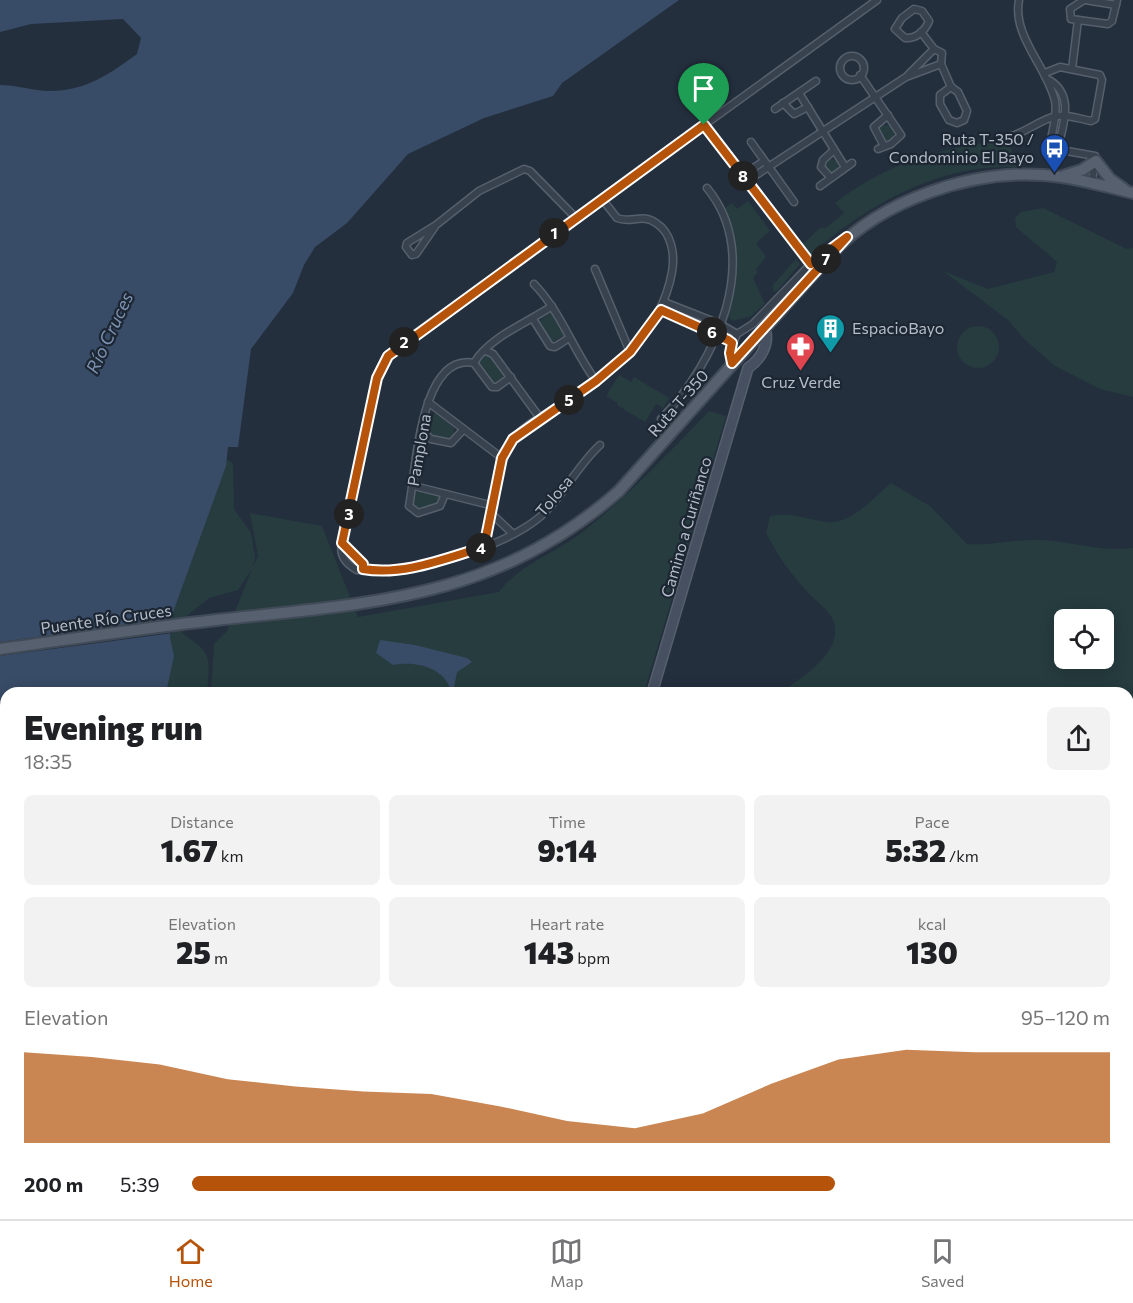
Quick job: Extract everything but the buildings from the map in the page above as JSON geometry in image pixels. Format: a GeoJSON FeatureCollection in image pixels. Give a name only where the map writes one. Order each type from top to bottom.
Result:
{"type":"FeatureCollection","features":[{"type":"Feature","properties":{"kind":"main road"},"geometry":{"type":"LineString","coordinates":[[1059,176],[1082,170],[1096,161],[1110,180],[1131,193]]}},
{"type":"Feature","properties":{"kind":"main road","name":"Ruta T-350"},"geometry":{"type":"LineString","coordinates":[[216,620],[301,612],[411,596],[464,581],[523,557],[579,524],[618,491],[665,443],[732,363],[847,237],[897,208],[948,187],[1004,175],[1059,176],[1131,193]]}},
{"type":"Feature","properties":{"kind":"main road"},"geometry":{"type":"LineString","coordinates":[[811,264],[847,237]]}},
{"type":"Feature","properties":{"kind":"main road","name":"Puente Río Cruces"},"geometry":{"type":"LineString","coordinates":[[0,649],[216,620]]}},
{"type":"Feature","properties":{"kind":"street"},"geometry":{"type":"LineString","coordinates":[[435,225],[416,254],[412,255],[406,248],[406,244],[435,225],[478,191],[524,168],[530,171],[576,218],[877,0]]}},
{"type":"Feature","properties":{"kind":"street"},"geometry":{"type":"LineString","coordinates":[[1019,0],[1018,16],[1023,33],[1045,74],[1061,91],[1066,108],[1058,148]]}},
{"type":"Feature","properties":{"kind":"street"},"geometry":{"type":"LineString","coordinates":[[1084,0],[1116,3],[1110,24],[1071,19],[1069,11],[1084,0]]}},
{"type":"Feature","properties":{"kind":"street"},"geometry":{"type":"LineString","coordinates":[[918,9],[929,21],[921,32],[905,38],[895,29],[902,18],[918,9]]}},
{"type":"Feature","properties":{"kind":"street"},"geometry":{"type":"LineString","coordinates":[[1072,69],[1078,20]]}},
{"type":"Feature","properties":{"kind":"street"},"geometry":{"type":"LineString","coordinates":[[921,32],[934,49],[943,55],[941,64],[951,87],[958,92],[967,111],[964,120],[957,123],[950,120],[939,102],[940,95],[951,87]]}},
{"type":"Feature","properties":{"kind":"street"},"geometry":{"type":"LineString","coordinates":[[906,77],[934,49]]}},
{"type":"Feature","properties":{"kind":"street"},"geometry":{"type":"LineString","coordinates":[[858,55],[865,64],[860,75],[849,80],[843,78],[838,71],[839,66],[846,59],[858,55]]}},
{"type":"Feature","properties":{"kind":"street"},"geometry":{"type":"LineString","coordinates":[[745,178],[765,163],[906,77],[941,64]]}},
{"type":"Feature","properties":{"kind":"street"},"geometry":{"type":"LineString","coordinates":[[1008,137],[1023,134],[1054,117],[1065,116],[1091,121],[1095,119],[1102,80],[1097,73],[1060,67],[1045,74]]}},
{"type":"Feature","properties":{"kind":"street"},"geometry":{"type":"LineString","coordinates":[[860,75],[888,115],[901,135],[891,144],[881,148],[874,127],[888,115]]}},
{"type":"Feature","properties":{"kind":"street"},"geometry":{"type":"LineString","coordinates":[[1049,80],[1056,106],[1050,148],[1092,155],[1096,161],[1092,184]]}},
{"type":"Feature","properties":{"kind":"street"},"geometry":{"type":"LineString","coordinates":[[775,109],[816,81]]}},
{"type":"Feature","properties":{"kind":"street"},"geometry":{"type":"LineString","coordinates":[[799,93],[845,167]]}},
{"type":"Feature","properties":{"kind":"street"},"geometry":{"type":"LineString","coordinates":[[783,103],[789,112],[794,114],[808,107]]}},
{"type":"Feature","properties":{"kind":"street"},"geometry":{"type":"LineString","coordinates":[[704,125],[811,264],[753,324],[737,334],[730,353],[732,363],[748,368]]}},
{"type":"Feature","properties":{"kind":"street"},"geometry":{"type":"LineString","coordinates":[[751,142],[794,201]]}},
{"type":"Feature","properties":{"kind":"street"},"geometry":{"type":"LineString","coordinates":[[831,177],[821,166],[821,162],[834,150]]}},
{"type":"Feature","properties":{"kind":"street"},"geometry":{"type":"LineString","coordinates":[[820,186],[852,163]]}},
{"type":"Feature","properties":{"kind":"street"},"geometry":{"type":"LineString","coordinates":[[661,419],[690,384],[716,334],[731,279],[733,243],[723,210],[707,188]]}},
{"type":"Feature","properties":{"kind":"street"},"geometry":{"type":"LineString","coordinates":[[484,547],[493,515],[502,458],[513,439],[596,381],[630,352],[661,310],[664,302],[673,260],[672,245],[666,232],[656,222],[647,218],[617,218],[602,199]]}},
{"type":"Feature","properties":{"kind":"street","name":"Tolosa"},"geometry":{"type":"LineString","coordinates":[[576,218],[388,356],[377,378],[342,543],[342,554],[346,562],[357,570],[388,571],[430,563],[484,547],[513,534],[549,508],[583,460],[600,445]]}},
{"type":"Feature","properties":{"kind":"street"},"geometry":{"type":"LineString","coordinates":[[595,269],[630,352]]}},
{"type":"Feature","properties":{"kind":"street"},"geometry":{"type":"LineString","coordinates":[[534,284],[552,306],[596,381]]}},
{"type":"Feature","properties":{"kind":"street"},"geometry":{"type":"LineString","coordinates":[[664,302],[720,324],[737,334]]}},
{"type":"Feature","properties":{"kind":"street","name":"Pamplona"},"geometry":{"type":"LineString","coordinates":[[445,494],[441,506],[416,512],[409,506],[414,486],[421,430],[434,387],[447,372],[464,363],[474,363],[518,324],[533,320],[552,306]]}},
{"type":"Feature","properties":{"kind":"street"},"geometry":{"type":"LineString","coordinates":[[661,310],[732,343]]}},
{"type":"Feature","properties":{"kind":"street"},"geometry":{"type":"LineString","coordinates":[[533,320],[534,325],[550,346],[555,347],[569,338]]}},
{"type":"Feature","properties":{"kind":"street"},"geometry":{"type":"LineString","coordinates":[[753,324],[765,328]]}},
{"type":"Feature","properties":{"kind":"street","name":"Camino a Curiñanco"},"geometry":{"type":"LineString","coordinates":[[654,687],[748,368],[764,351],[767,337],[765,328]]}},
{"type":"Feature","properties":{"kind":"street"},"geometry":{"type":"LineString","coordinates":[[486,351],[493,354],[540,418]]}},
{"type":"Feature","properties":{"kind":"street"},"geometry":{"type":"LineString","coordinates":[[474,363],[492,387],[497,387],[511,378]]}},
{"type":"Feature","properties":{"kind":"street"},"geometry":{"type":"LineString","coordinates":[[428,402],[502,458]]}},
{"type":"Feature","properties":{"kind":"street"},"geometry":{"type":"LineString","coordinates":[[421,430],[431,439],[451,443],[463,430]]}},
{"type":"Feature","properties":{"kind":"street"},"geometry":{"type":"LineString","coordinates":[[414,486],[494,506]]}},
{"type":"Feature","properties":{"kind":"street"},"geometry":{"type":"LineString","coordinates":[[493,515],[513,534]]}},
{"type":"Feature","properties":{"kind":"green space"},"geometry":{"type":"Polygon","coordinates":[[[886,125],[894,133],[886,141],[878,133],[886,125]]]}},
{"type":"Feature","properties":{"kind":"green space"},"geometry":{"type":"Polygon","coordinates":[[[1005,140],[1010,145],[1018,167],[961,172],[933,180],[906,191],[856,219],[811,254],[803,244],[820,228],[826,228],[844,213],[835,203],[874,178],[894,168],[937,153],[1005,140]]]}},
{"type":"Feature","properties":{"kind":"green space"},"geometry":{"type":"Polygon","coordinates":[[[828,159],[834,159],[838,166],[834,173],[828,173],[824,169],[824,163],[828,159]]]}},
{"type":"Feature","properties":{"kind":"green space"},"geometry":{"type":"Polygon","coordinates":[[[748,201],[770,231],[756,243],[766,257],[756,269],[758,272],[753,278],[765,304],[751,316],[733,321],[726,316],[734,275],[735,249],[725,208],[732,203],[737,209],[748,201]]]}},
{"type":"Feature","properties":{"kind":"green space"},"geometry":{"type":"Polygon","coordinates":[[[1043,208],[1127,249],[1133,248],[1133,397],[1100,389],[1055,366],[1023,338],[1008,320],[943,271],[988,289],[1054,272],[1057,262],[1016,227],[1015,218],[1021,212],[1043,208]]]}},
{"type":"Feature","properties":{"kind":"green space"},"geometry":{"type":"Polygon","coordinates":[[[796,259],[800,264],[776,292],[773,291],[773,285],[796,259]]]}},
{"type":"Feature","properties":{"kind":"green space"},"geometry":{"type":"Polygon","coordinates":[[[673,308],[716,326],[714,332],[672,312],[673,308]]]}},
{"type":"Feature","properties":{"kind":"green space"},"geometry":{"type":"Polygon","coordinates":[[[551,312],[564,335],[552,343],[537,323],[551,312]]]}},
{"type":"Feature","properties":{"kind":"green space"},"geometry":{"type":"Polygon","coordinates":[[[978,326],[993,332],[999,347],[993,362],[978,368],[963,362],[957,347],[963,332],[978,326]]]}},
{"type":"Feature","properties":{"kind":"green space"},"geometry":{"type":"Polygon","coordinates":[[[487,355],[492,356],[505,374],[495,384],[477,364],[487,355]]]}},
{"type":"Feature","properties":{"kind":"green space"},"geometry":{"type":"Polygon","coordinates":[[[619,375],[631,382],[634,377],[669,398],[663,408],[656,404],[645,422],[606,396],[619,375]]]}},
{"type":"Feature","properties":{"kind":"green space"},"geometry":{"type":"Polygon","coordinates":[[[709,411],[726,416],[646,687],[211,687],[214,644],[227,631],[252,569],[238,590],[209,598],[183,619],[182,633],[199,646],[207,657],[209,663],[208,687],[166,687],[171,618],[227,460],[233,463],[234,509],[251,533],[255,557],[253,567],[258,556],[250,513],[322,526],[358,617],[499,592],[516,574],[580,534],[647,475],[709,411]]]}},
{"type":"Feature","properties":{"kind":"green space"},"geometry":{"type":"Polygon","coordinates":[[[436,413],[454,428],[453,437],[449,440],[428,433],[432,415],[436,413]]]}},
{"type":"Feature","properties":{"kind":"green space"},"geometry":{"type":"Polygon","coordinates":[[[891,483],[930,506],[967,544],[1041,540],[1098,548],[1133,548],[1133,687],[789,687],[819,663],[833,643],[835,631],[831,616],[796,579],[770,541],[766,533],[770,516],[793,515],[836,522],[853,515],[891,483]]]}},
{"type":"Feature","properties":{"kind":"green space"},"geometry":{"type":"Polygon","coordinates":[[[417,491],[440,496],[441,503],[417,510],[412,506],[417,491]]]}},
{"type":"Feature","properties":{"kind":"water","name":"Río Cruces"},"geometry":{"type":"Polygon","coordinates":[[[0,0],[679,0],[562,83],[553,96],[484,118],[408,154],[347,223],[315,247],[304,265],[293,293],[251,349],[238,447],[228,447],[226,466],[171,618],[170,638],[174,656],[167,687],[0,687],[0,85],[47,91],[73,89],[106,75],[137,54],[141,38],[123,19],[31,24],[0,32],[0,0]]]}},
{"type":"Feature","properties":{"kind":"water"},"geometry":{"type":"Polygon","coordinates":[[[380,640],[415,645],[467,658],[472,662],[457,672],[454,687],[449,687],[441,675],[434,670],[418,665],[393,665],[376,653],[380,640]]]}},
{"type":"Feature","properties":{"kind":"pier"},"geometry":{"type":"Polygon","coordinates":[[[174,618],[173,633],[0,656],[0,642],[174,618]]]}},
{"type":"Feature","properties":{"kind":"place","name":"Ruta T-350 / Condominio El Bayo"},"geometry":{"type":"Point","coordinates":[1055,174]}},
{"type":"Feature","properties":{"kind":"place","name":"EspacioBayo"},"geometry":{"type":"Point","coordinates":[831,354]}},
{"type":"Feature","properties":{"kind":"place","name":"Cruz Verde"},"geometry":{"type":"Point","coordinates":[801,372]}},
{"type":"Feature","properties":{"kind":"route"},"geometry":{"type":"LineString","coordinates":[[704,125],[811,264],[847,237],[732,363],[730,350],[732,343],[728,340],[661,310],[630,352],[596,381],[513,439],[502,458],[484,547],[430,563],[388,571],[363,569],[363,564],[354,559],[342,543],[377,378],[388,356],[397,347],[704,125]]}}]}
